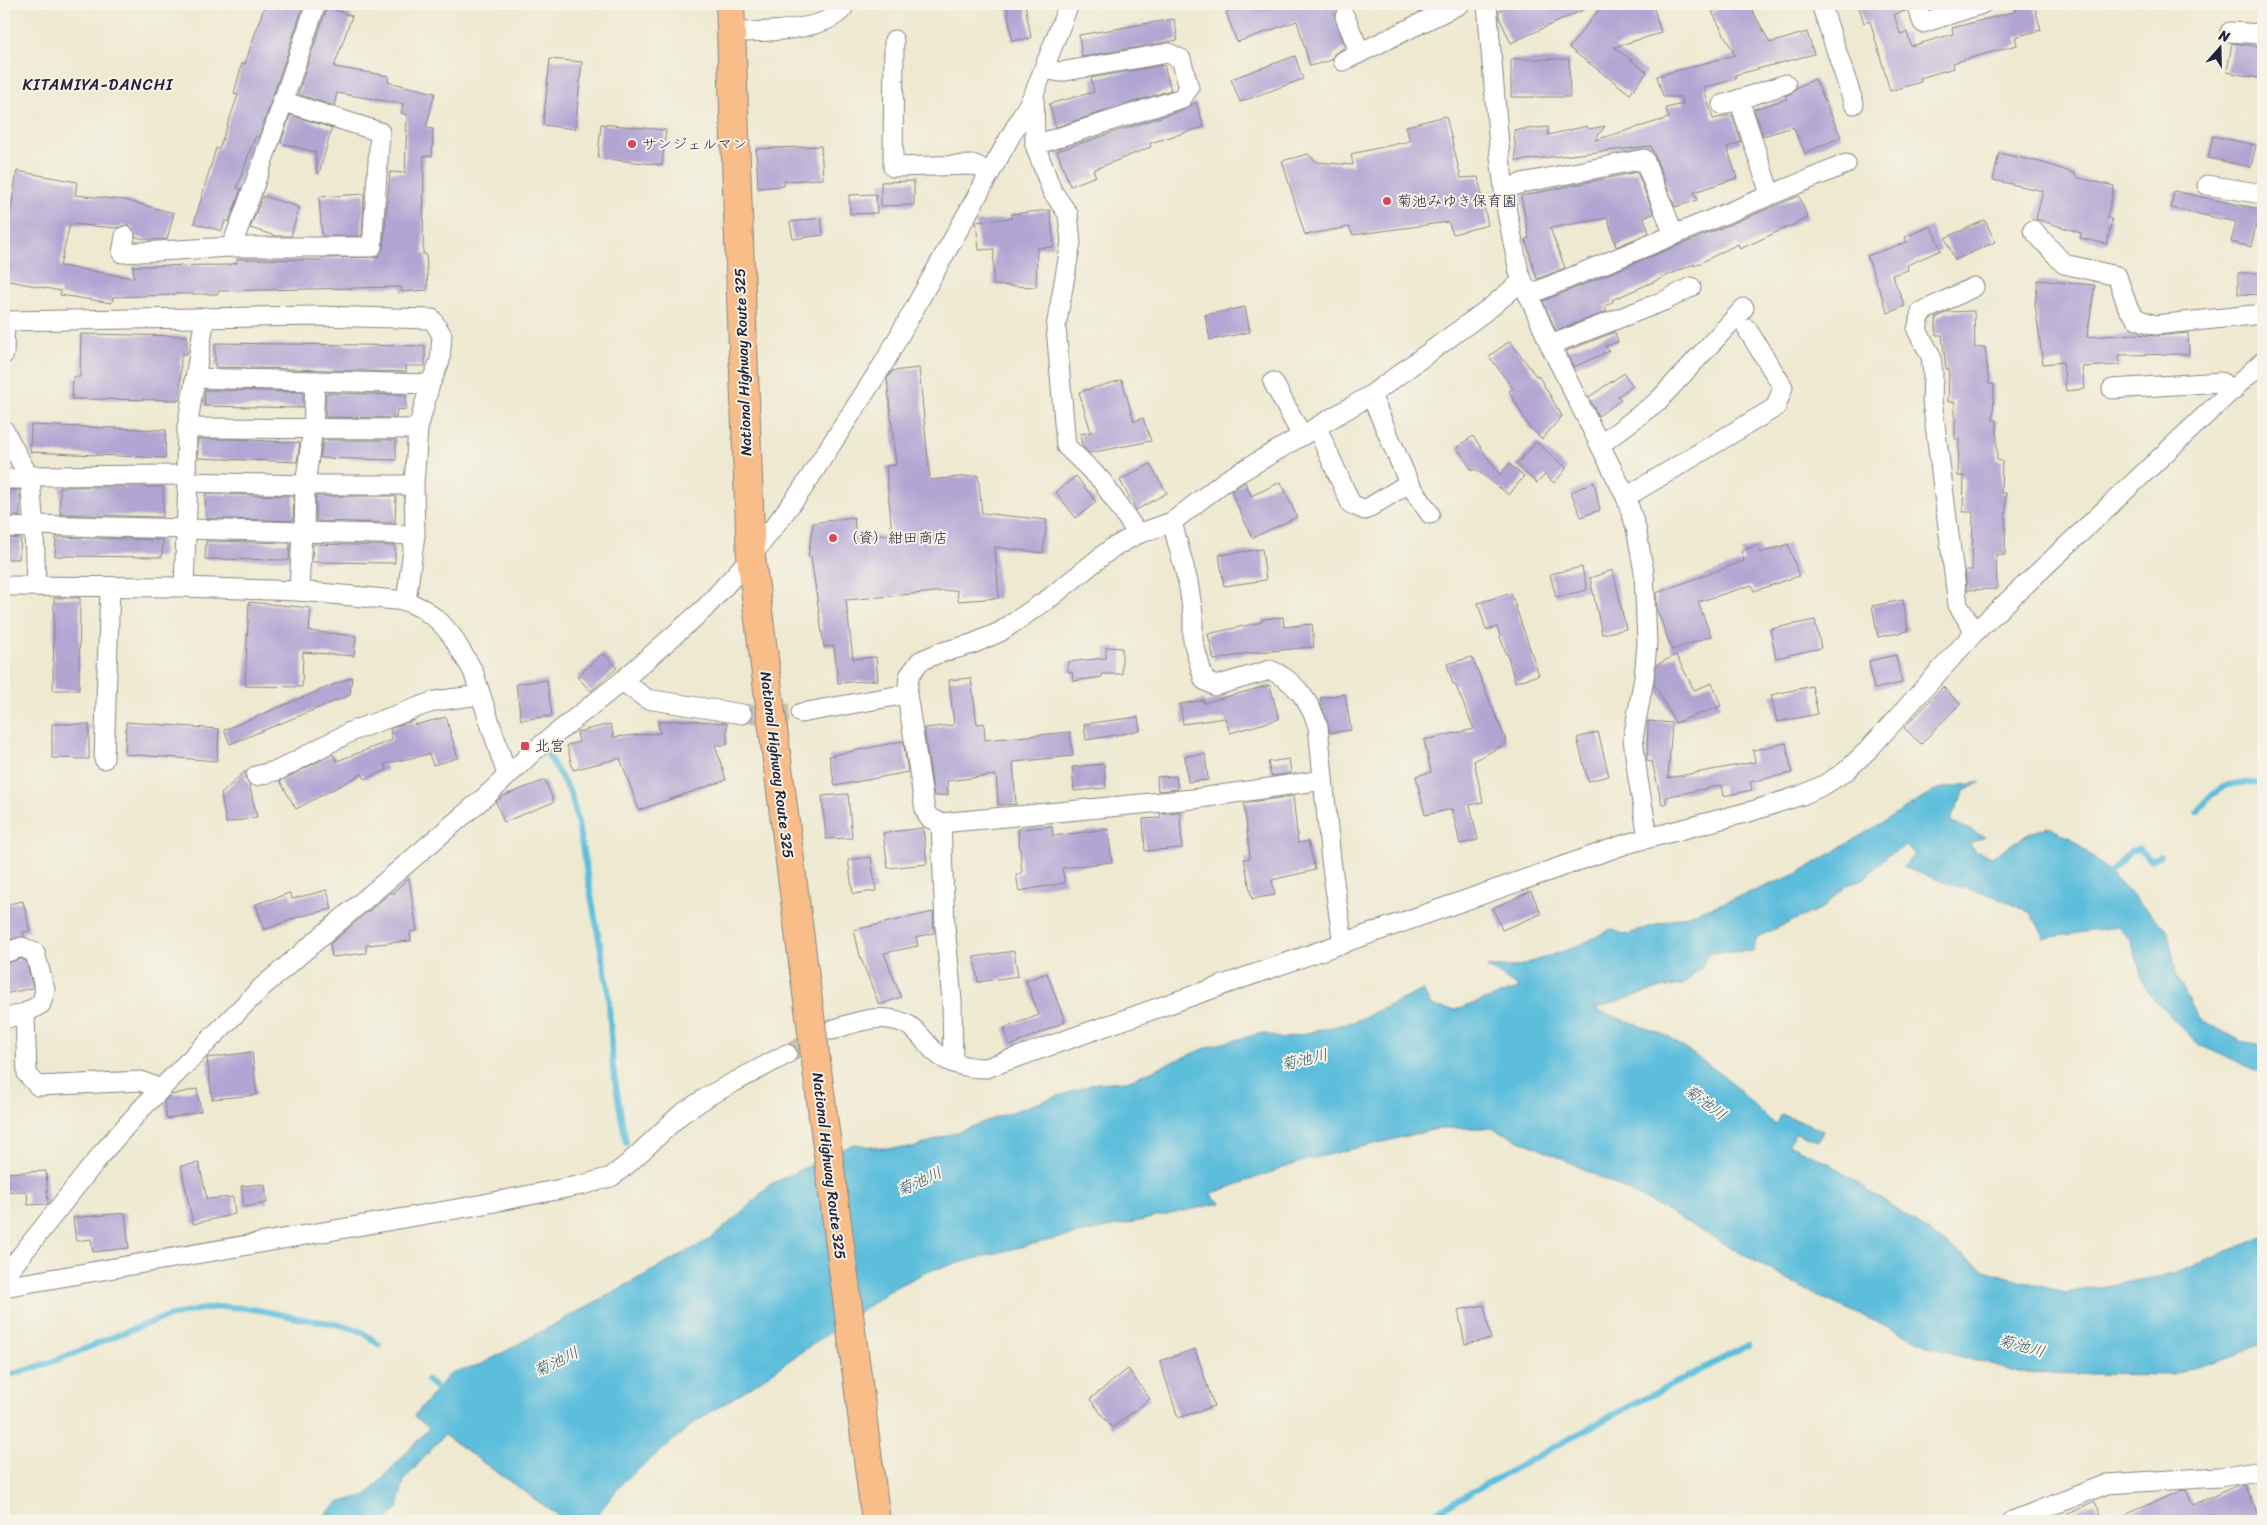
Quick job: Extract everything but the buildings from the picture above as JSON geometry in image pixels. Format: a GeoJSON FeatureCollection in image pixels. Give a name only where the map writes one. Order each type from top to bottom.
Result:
{"type":"FeatureCollection","features":[{"type":"Feature","properties":{"kind":"highway","name":"National Highway Route 325"},"geometry":{"type":"LineString","coordinates":[[730,4],[751,557],[876,1521]]}},
{"type":"Feature","properties":{"kind":"street"},"geometry":{"type":"LineString","coordinates":[[231,246],[271,138],[316,4]]}},
{"type":"Feature","properties":{"kind":"street"},"geometry":{"type":"LineString","coordinates":[[731,32],[773,32],[831,20],[843,9],[845,4]]}},
{"type":"Feature","properties":{"kind":"street"},"geometry":{"type":"LineString","coordinates":[[4,1277],[104,1151],[160,1089],[262,987],[486,796],[507,775],[622,681],[705,608],[751,557],[801,491],[884,362],[1034,94],[1069,4]]}},
{"type":"Feature","properties":{"kind":"street"},"geometry":{"type":"LineString","coordinates":[[1343,61],[1460,4]]}},
{"type":"Feature","properties":{"kind":"street"},"geometry":{"type":"LineString","coordinates":[[1487,4],[1500,157],[1514,251],[1525,288],[1550,345],[1626,497],[1636,528],[1644,572],[1647,643],[1644,678],[1633,738],[1648,837]]}},
{"type":"Feature","properties":{"kind":"street"},"geometry":{"type":"LineString","coordinates":[[1821,4],[1854,104]]}},
{"type":"Feature","properties":{"kind":"street"},"geometry":{"type":"LineString","coordinates":[[1916,4],[1922,23],[1982,4]]}},
{"type":"Feature","properties":{"kind":"street"},"geometry":{"type":"LineString","coordinates":[[1345,17],[1360,53]]}},
{"type":"Feature","properties":{"kind":"street"},"geometry":{"type":"LineString","coordinates":[[2230,32],[2263,34]]}},
{"type":"Feature","properties":{"kind":"street"},"geometry":{"type":"LineString","coordinates":[[894,40],[893,167],[974,165],[990,173]]}},
{"type":"Feature","properties":{"kind":"street"},"geometry":{"type":"LineString","coordinates":[[1035,145],[1182,98],[1188,88],[1181,60],[1168,53],[1060,72],[1044,69]]}},
{"type":"Feature","properties":{"kind":"street"},"geometry":{"type":"LineString","coordinates":[[1770,194],[1731,102],[1786,84]]}},
{"type":"Feature","properties":{"kind":"street"},"geometry":{"type":"LineString","coordinates":[[1034,94],[1035,145],[1052,191],[1068,214],[1071,242],[1056,327],[1066,446],[1101,480],[1138,534]]}},
{"type":"Feature","properties":{"kind":"street"},"geometry":{"type":"LineString","coordinates":[[123,253],[231,246],[372,247],[380,132],[282,101]]}},
{"type":"Feature","properties":{"kind":"street"},"geometry":{"type":"LineString","coordinates":[[1504,190],[1522,183],[1644,159],[1674,236]]}},
{"type":"Feature","properties":{"kind":"street"},"geometry":{"type":"LineString","coordinates":[[1323,780],[1193,799],[941,823],[929,818],[925,810],[907,694],[909,676],[920,661],[939,653],[972,644],[1000,632],[1050,597],[1112,548],[1138,534],[1172,522],[1225,481],[1371,395],[1491,307],[1525,288],[1674,236],[1770,194],[1846,164]]}},
{"type":"Feature","properties":{"kind":"street"},"geometry":{"type":"LineString","coordinates":[[2207,185],[2263,194]]}},
{"type":"Feature","properties":{"kind":"street"},"geometry":{"type":"LineString","coordinates":[[2033,230],[2056,257],[2070,256],[2117,276],[2128,308],[2137,319],[2155,325],[2263,314]]}},
{"type":"Feature","properties":{"kind":"street"},"geometry":{"type":"LineString","coordinates":[[1550,345],[1664,301],[1691,286]]}},
{"type":"Feature","properties":{"kind":"street"},"geometry":{"type":"LineString","coordinates":[[1974,287],[1921,312],[1917,330],[1931,356],[1933,374],[1932,401],[1958,605],[1975,632]]}},
{"type":"Feature","properties":{"kind":"street"},"geometry":{"type":"LineString","coordinates":[[1600,445],[1658,401],[1744,308]]}},
{"type":"Feature","properties":{"kind":"street"},"geometry":{"type":"LineString","coordinates":[[4,354],[4,321],[318,316],[432,319],[442,335],[440,361],[430,384],[418,429],[414,485],[415,536],[406,601]]}},
{"type":"Feature","properties":{"kind":"street"},"geometry":{"type":"LineString","coordinates":[[184,587],[187,528],[187,428],[205,317]]}},
{"type":"Feature","properties":{"kind":"street"},"geometry":{"type":"LineString","coordinates":[[1626,497],[1776,407],[1783,387],[1747,329]]}},
{"type":"Feature","properties":{"kind":"street"},"geometry":{"type":"LineString","coordinates":[[832,1030],[860,1020],[881,1019],[904,1023],[936,1052],[953,1063],[971,1068],[986,1068],[1648,837],[1752,811],[1802,795],[1824,785],[1846,771],[1869,749],[1975,632],[2263,361]]}},
{"type":"Feature","properties":{"kind":"street"},"geometry":{"type":"LineString","coordinates":[[195,378],[430,384]]}},
{"type":"Feature","properties":{"kind":"street"},"geometry":{"type":"LineString","coordinates":[[299,591],[305,485],[313,428],[315,381]]}},
{"type":"Feature","properties":{"kind":"street"},"geometry":{"type":"LineString","coordinates":[[1273,382],[1310,432],[1351,504],[1365,510],[1409,483]]}},
{"type":"Feature","properties":{"kind":"street"},"geometry":{"type":"LineString","coordinates":[[2112,389],[2221,382],[2233,390]]}},
{"type":"Feature","properties":{"kind":"street"},"geometry":{"type":"LineString","coordinates":[[1371,395],[1409,483],[1430,514]]}},
{"type":"Feature","properties":{"kind":"street"},"geometry":{"type":"LineString","coordinates":[[187,428],[418,429]]}},
{"type":"Feature","properties":{"kind":"street"},"geometry":{"type":"LineString","coordinates":[[4,430],[29,478],[34,526],[36,586]]}},
{"type":"Feature","properties":{"kind":"street"},"geometry":{"type":"LineString","coordinates":[[4,479],[187,479],[305,485],[414,485]]}},
{"type":"Feature","properties":{"kind":"street"},"geometry":{"type":"LineString","coordinates":[[1172,522],[1188,582],[1193,614],[1192,641],[1204,680],[1215,686],[1270,670],[1289,681],[1306,701],[1318,726],[1330,860],[1343,944]]}},
{"type":"Feature","properties":{"kind":"street"},"geometry":{"type":"LineString","coordinates":[[4,527],[187,528],[415,536]]}},
{"type":"Feature","properties":{"kind":"street"},"geometry":{"type":"LineString","coordinates":[[4,586],[184,587],[299,591],[406,601],[423,609],[440,622],[452,636],[472,671],[507,775]]}},
{"type":"Feature","properties":{"kind":"street"},"geometry":{"type":"LineString","coordinates":[[104,759],[110,587]]}},
{"type":"Feature","properties":{"kind":"street"},"geometry":{"type":"LineString","coordinates":[[622,681],[647,700],[742,714]]}},
{"type":"Feature","properties":{"kind":"street"},"geometry":{"type":"LineString","coordinates":[[801,713],[907,694]]}},
{"type":"Feature","properties":{"kind":"street"},"geometry":{"type":"LineString","coordinates":[[256,776],[279,770],[352,731],[435,700],[480,695]]}},
{"type":"Feature","properties":{"kind":"street"},"geometry":{"type":"LineString","coordinates":[[941,823],[953,1063]]}},
{"type":"Feature","properties":{"kind":"street"},"geometry":{"type":"LineString","coordinates":[[4,953],[22,947],[35,953],[45,990],[41,1004],[25,1013],[4,1019]]}},
{"type":"Feature","properties":{"kind":"street"},"geometry":{"type":"LineString","coordinates":[[25,1013],[27,1074],[38,1086],[141,1081],[160,1089]]}},
{"type":"Feature","properties":{"kind":"street"},"geometry":{"type":"LineString","coordinates":[[4,1287],[468,1207],[582,1185],[611,1177],[629,1164],[680,1115],[710,1095],[787,1054]]}},
{"type":"Feature","properties":{"kind":"street"},"geometry":{"type":"LineString","coordinates":[[2012,1521],[2107,1484],[2219,1477],[2263,1470]]}},
{"type":"Feature","properties":{"kind":"water","name":"菊池川"},"geometry":{"type":"Polygon","coordinates":[[[1981,782],[1964,791],[1950,821],[1985,837],[1969,843],[1975,851],[1992,857],[2030,833],[2048,827],[2069,837],[2104,867],[2168,932],[2177,977],[2198,1018],[2240,1041],[2263,1045],[2263,1073],[2199,1045],[2147,992],[2131,940],[2117,927],[2045,938],[2031,913],[1997,897],[1952,885],[1903,867],[1915,854],[1906,846],[1888,855],[1865,878],[1847,885],[1824,907],[1757,937],[1753,951],[1708,953],[1702,967],[1683,985],[1660,988],[1594,1009],[1667,1036],[1724,1076],[1775,1125],[1781,1114],[1823,1131],[1818,1141],[1796,1133],[1788,1144],[1829,1163],[1984,1270],[2065,1293],[2174,1274],[2263,1237],[2263,1343],[2246,1351],[2172,1375],[2022,1373],[1938,1349],[1813,1294],[1656,1205],[1569,1162],[1492,1128],[1441,1128],[1306,1160],[1210,1194],[1221,1203],[1028,1245],[928,1271],[894,1288],[758,1382],[694,1423],[623,1482],[592,1521],[566,1521],[444,1435],[404,1480],[398,1509],[386,1521],[319,1521],[337,1503],[367,1495],[429,1428],[414,1416],[451,1373],[482,1364],[712,1238],[753,1202],[769,1185],[854,1144],[878,1148],[913,1148],[1097,1083],[1127,1081],[1211,1046],[1263,1033],[1282,1039],[1353,1022],[1423,990],[1431,1006],[1455,1010],[1520,988],[1487,967],[1516,967],[1576,947],[1611,929],[1625,935],[1715,906],[1797,874],[1938,789],[1981,782]]]}},
{"type":"Feature","properties":{"kind":"waterway"},"geometry":{"type":"LineString","coordinates":[[548,755],[571,794],[577,819],[608,988],[613,1069],[626,1143]]}},
{"type":"Feature","properties":{"kind":"waterway"},"geometry":{"type":"LineString","coordinates":[[2197,812],[2218,790],[2225,786],[2240,783],[2263,784]]}},
{"type":"Feature","properties":{"kind":"waterway"},"geometry":{"type":"LineString","coordinates":[[2105,878],[2131,851],[2139,849],[2151,860],[2161,856]]}},
{"type":"Feature","properties":{"kind":"waterway"},"geometry":{"type":"LineString","coordinates":[[4,1376],[56,1360],[157,1320],[183,1313],[221,1307],[253,1309],[347,1326],[360,1331],[379,1345]]}},
{"type":"Feature","properties":{"kind":"waterway"},"geometry":{"type":"LineString","coordinates":[[1419,1521],[1615,1414],[1749,1345]]}},
{"type":"Feature","properties":{"kind":"waterway"},"geometry":{"type":"LineString","coordinates":[[427,1380],[443,1394]]}},
{"type":"Feature","properties":{"kind":"tunnel"},"geometry":{"type":"LineString","coordinates":[[742,714],[801,713]]}},
{"type":"Feature","properties":{"kind":"tunnel"},"geometry":{"type":"LineString","coordinates":[[787,1054],[823,1035]]}},
{"type":"Feature","properties":{"kind":"place","name":"サンジェルマン"},"geometry":{"type":"Point","coordinates":[632,144]}},
{"type":"Feature","properties":{"kind":"place","name":"菊池みゆき保育園"},"geometry":{"type":"Point","coordinates":[1387,201]}},
{"type":"Feature","properties":{"kind":"place","name":"（資）紺田商店"},"geometry":{"type":"Point","coordinates":[833,538]}},
{"type":"Feature","properties":{"kind":"place","name":"北宮"},"geometry":{"type":"Point","coordinates":[525,746]}},
{"type":"Feature","properties":{"kind":"district","name":"KITAMIYA-DANCHI"},"geometry":{"type":"Point","coordinates":[98,84]}}]}
